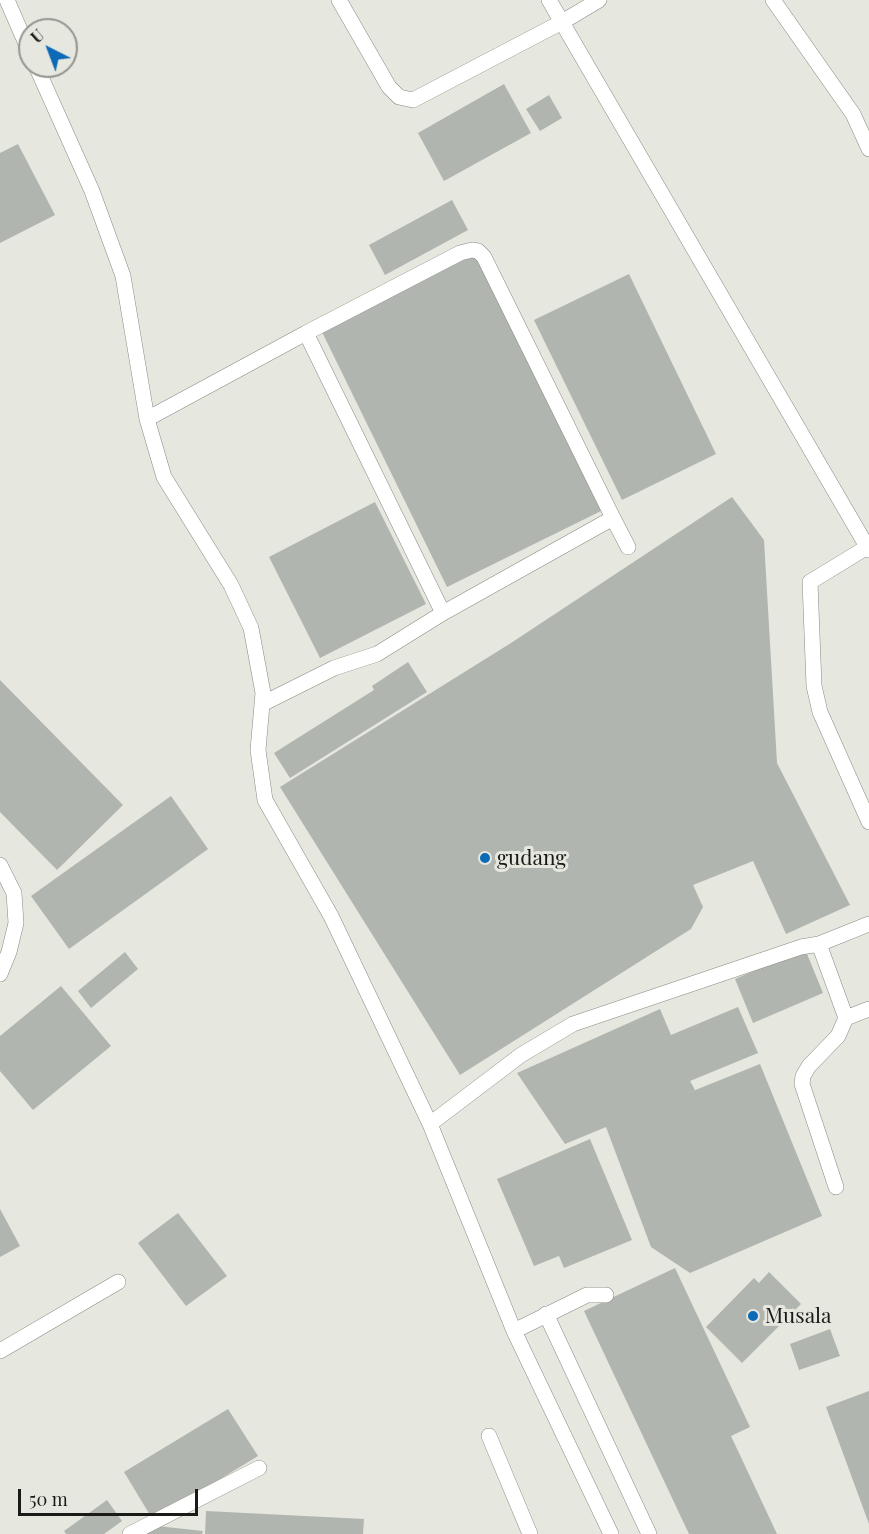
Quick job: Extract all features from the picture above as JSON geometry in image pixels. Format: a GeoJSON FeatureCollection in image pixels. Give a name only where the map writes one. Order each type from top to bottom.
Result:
{"type":"FeatureCollection","features":[{"type":"Feature","properties":{"kind":"lane"},"geometry":{"type":"LineString","coordinates":[[7,0],[18,25]]}},
{"type":"Feature","properties":{"kind":"lane"},"geometry":{"type":"LineString","coordinates":[[339,0],[389,87],[399,97],[413,100],[562,22],[599,0]]}},
{"type":"Feature","properties":{"kind":"lane"},"geometry":{"type":"LineString","coordinates":[[549,0],[869,548],[810,582],[814,686],[819,712],[869,822]]}},
{"type":"Feature","properties":{"kind":"lane"},"geometry":{"type":"LineString","coordinates":[[773,0],[853,114],[869,149]]}},
{"type":"Feature","properties":{"kind":"lane"},"geometry":{"type":"LineString","coordinates":[[41,78],[92,191],[123,276],[147,419],[164,477],[231,585],[251,628],[262,693],[258,750],[265,800],[331,916],[430,1124],[514,1330],[611,1534]]}},
{"type":"Feature","properties":{"kind":"lane"},"geometry":{"type":"LineString","coordinates":[[147,419],[306,333],[460,254],[472,250],[478,251],[484,257],[628,547]]}},
{"type":"Feature","properties":{"kind":"lane"},"geometry":{"type":"LineString","coordinates":[[306,333],[443,613]]}},
{"type":"Feature","properties":{"kind":"lane"},"geometry":{"type":"LineString","coordinates":[[262,704],[334,668],[377,654],[443,613],[613,518]]}},
{"type":"Feature","properties":{"kind":"lane"},"geometry":{"type":"LineString","coordinates":[[0,866],[14,893],[16,923],[9,952],[0,974]]}},
{"type":"Feature","properties":{"kind":"lane"},"geometry":{"type":"LineString","coordinates":[[430,1124],[521,1055],[573,1024],[801,947],[819,944],[869,924]]}},
{"type":"Feature","properties":{"kind":"lane"},"geometry":{"type":"LineString","coordinates":[[819,944],[846,1018],[838,1036],[803,1076],[802,1084],[837,1187]]}},
{"type":"Feature","properties":{"kind":"lane"},"geometry":{"type":"LineString","coordinates":[[846,1018],[869,1009]]}},
{"type":"Feature","properties":{"kind":"lane"},"geometry":{"type":"LineString","coordinates":[[0,1351],[118,1282]]}},
{"type":"Feature","properties":{"kind":"lane"},"geometry":{"type":"LineString","coordinates":[[514,1330],[587,1295],[606,1295]]}},
{"type":"Feature","properties":{"kind":"lane"},"geometry":{"type":"LineString","coordinates":[[546,1314],[649,1534]]}},
{"type":"Feature","properties":{"kind":"lane"},"geometry":{"type":"LineString","coordinates":[[489,1436],[530,1534]]}},
{"type":"Feature","properties":{"kind":"lane"},"geometry":{"type":"LineString","coordinates":[[130,1534],[259,1468]]}},
{"type":"Feature","properties":{"kind":"building"},"geometry":{"type":"Polygon","coordinates":[[[504,84],[531,133],[444,181],[418,133],[504,84]]]}},
{"type":"Feature","properties":{"kind":"building"},"geometry":{"type":"Polygon","coordinates":[[[549,95],[562,118],[540,131],[526,109],[549,95]]]}},
{"type":"Feature","properties":{"kind":"building"},"geometry":{"type":"Polygon","coordinates":[[[18,144],[55,215],[0,243],[0,153],[18,144]]]}},
{"type":"Feature","properties":{"kind":"building"},"geometry":{"type":"Polygon","coordinates":[[[452,200],[468,230],[385,275],[369,245],[452,200]]]}},
{"type":"Feature","properties":{"kind":"building"},"geometry":{"type":"Polygon","coordinates":[[[476,254],[601,511],[447,587],[321,330],[476,254]]]}},
{"type":"Feature","properties":{"kind":"building"},"geometry":{"type":"Polygon","coordinates":[[[629,274],[716,454],[622,500],[534,320],[629,274]]]}},
{"type":"Feature","properties":{"kind":"building"},"geometry":{"type":"Polygon","coordinates":[[[732,497],[764,540],[777,763],[850,905],[786,934],[753,861],[693,885],[703,907],[691,929],[460,1075],[280,787],[511,643],[732,497]]]}},
{"type":"Feature","properties":{"kind":"building"},"geometry":{"type":"Polygon","coordinates":[[[375,502],[426,604],[320,658],[269,557],[375,502]]]}},
{"type":"Feature","properties":{"kind":"building"},"geometry":{"type":"Polygon","coordinates":[[[408,662],[427,692],[290,778],[274,753],[374,690],[372,686],[408,662]]]}},
{"type":"Feature","properties":{"kind":"building"},"geometry":{"type":"Polygon","coordinates":[[[0,680],[123,805],[57,870],[0,812],[0,680]]]}},
{"type":"Feature","properties":{"kind":"building"},"geometry":{"type":"Polygon","coordinates":[[[171,796],[208,849],[69,949],[31,896],[171,796]]]}},
{"type":"Feature","properties":{"kind":"building"},"geometry":{"type":"Polygon","coordinates":[[[805,949],[823,993],[753,1023],[735,979],[805,949]]]}},
{"type":"Feature","properties":{"kind":"building"},"geometry":{"type":"Polygon","coordinates":[[[125,952],[138,969],[91,1008],[78,991],[125,952]]]}},
{"type":"Feature","properties":{"kind":"building"},"geometry":{"type":"Polygon","coordinates":[[[61,986],[111,1046],[33,1110],[0,1071],[0,1036],[61,986]]]}},
{"type":"Feature","properties":{"kind":"building"},"geometry":{"type":"Polygon","coordinates":[[[738,1007],[758,1053],[690,1081],[695,1090],[683,1095],[760,1064],[822,1216],[690,1273],[651,1247],[606,1127],[565,1144],[517,1073],[660,1009],[671,1035],[738,1007]]]}},
{"type":"Feature","properties":{"kind":"building"},"geometry":{"type":"Polygon","coordinates":[[[590,1139],[632,1240],[564,1268],[559,1256],[534,1266],[497,1179],[590,1139]]]}},
{"type":"Feature","properties":{"kind":"building"},"geometry":{"type":"Polygon","coordinates":[[[0,1209],[20,1246],[0,1257],[0,1209]]]}},
{"type":"Feature","properties":{"kind":"building"},"geometry":{"type":"Polygon","coordinates":[[[178,1213],[227,1276],[186,1306],[138,1243],[178,1213]]]}},
{"type":"Feature","properties":{"kind":"building"},"geometry":{"type":"Polygon","coordinates":[[[675,1268],[750,1427],[731,1436],[777,1534],[689,1534],[584,1311],[675,1268]]]}},
{"type":"Feature","properties":{"kind":"building","name":"Musala"},"geometry":{"type":"Polygon","coordinates":[[[769,1272],[801,1304],[742,1363],[706,1327],[754,1278],[759,1283],[769,1272]]]}},
{"type":"Feature","properties":{"kind":"building"},"geometry":{"type":"Polygon","coordinates":[[[830,1329],[840,1356],[799,1370],[790,1344],[830,1329]]]}},
{"type":"Feature","properties":{"kind":"building"},"geometry":{"type":"Polygon","coordinates":[[[869,1391],[869,1524],[826,1407],[869,1391]]]}},
{"type":"Feature","properties":{"kind":"building"},"geometry":{"type":"Polygon","coordinates":[[[228,1409],[258,1456],[153,1520],[124,1472],[228,1409]]]}},
{"type":"Feature","properties":{"kind":"building"},"geometry":{"type":"Polygon","coordinates":[[[107,1500],[122,1521],[104,1534],[66,1534],[64,1531],[107,1500]]]}},
{"type":"Feature","properties":{"kind":"building"},"geometry":{"type":"Polygon","coordinates":[[[206,1511],[364,1519],[363,1534],[205,1534],[206,1511]]]}},
{"type":"Feature","properties":{"kind":"building"},"geometry":{"type":"Polygon","coordinates":[[[148,1525],[203,1531],[202,1534],[147,1534],[148,1525]]]}},
{"type":"Feature","properties":{"kind":"place","name":"gudang"},"geometry":{"type":"Point","coordinates":[485,858]}},
{"type":"Feature","properties":{"kind":"place","name":"Musala"},"geometry":{"type":"Point","coordinates":[753,1316]}}]}
